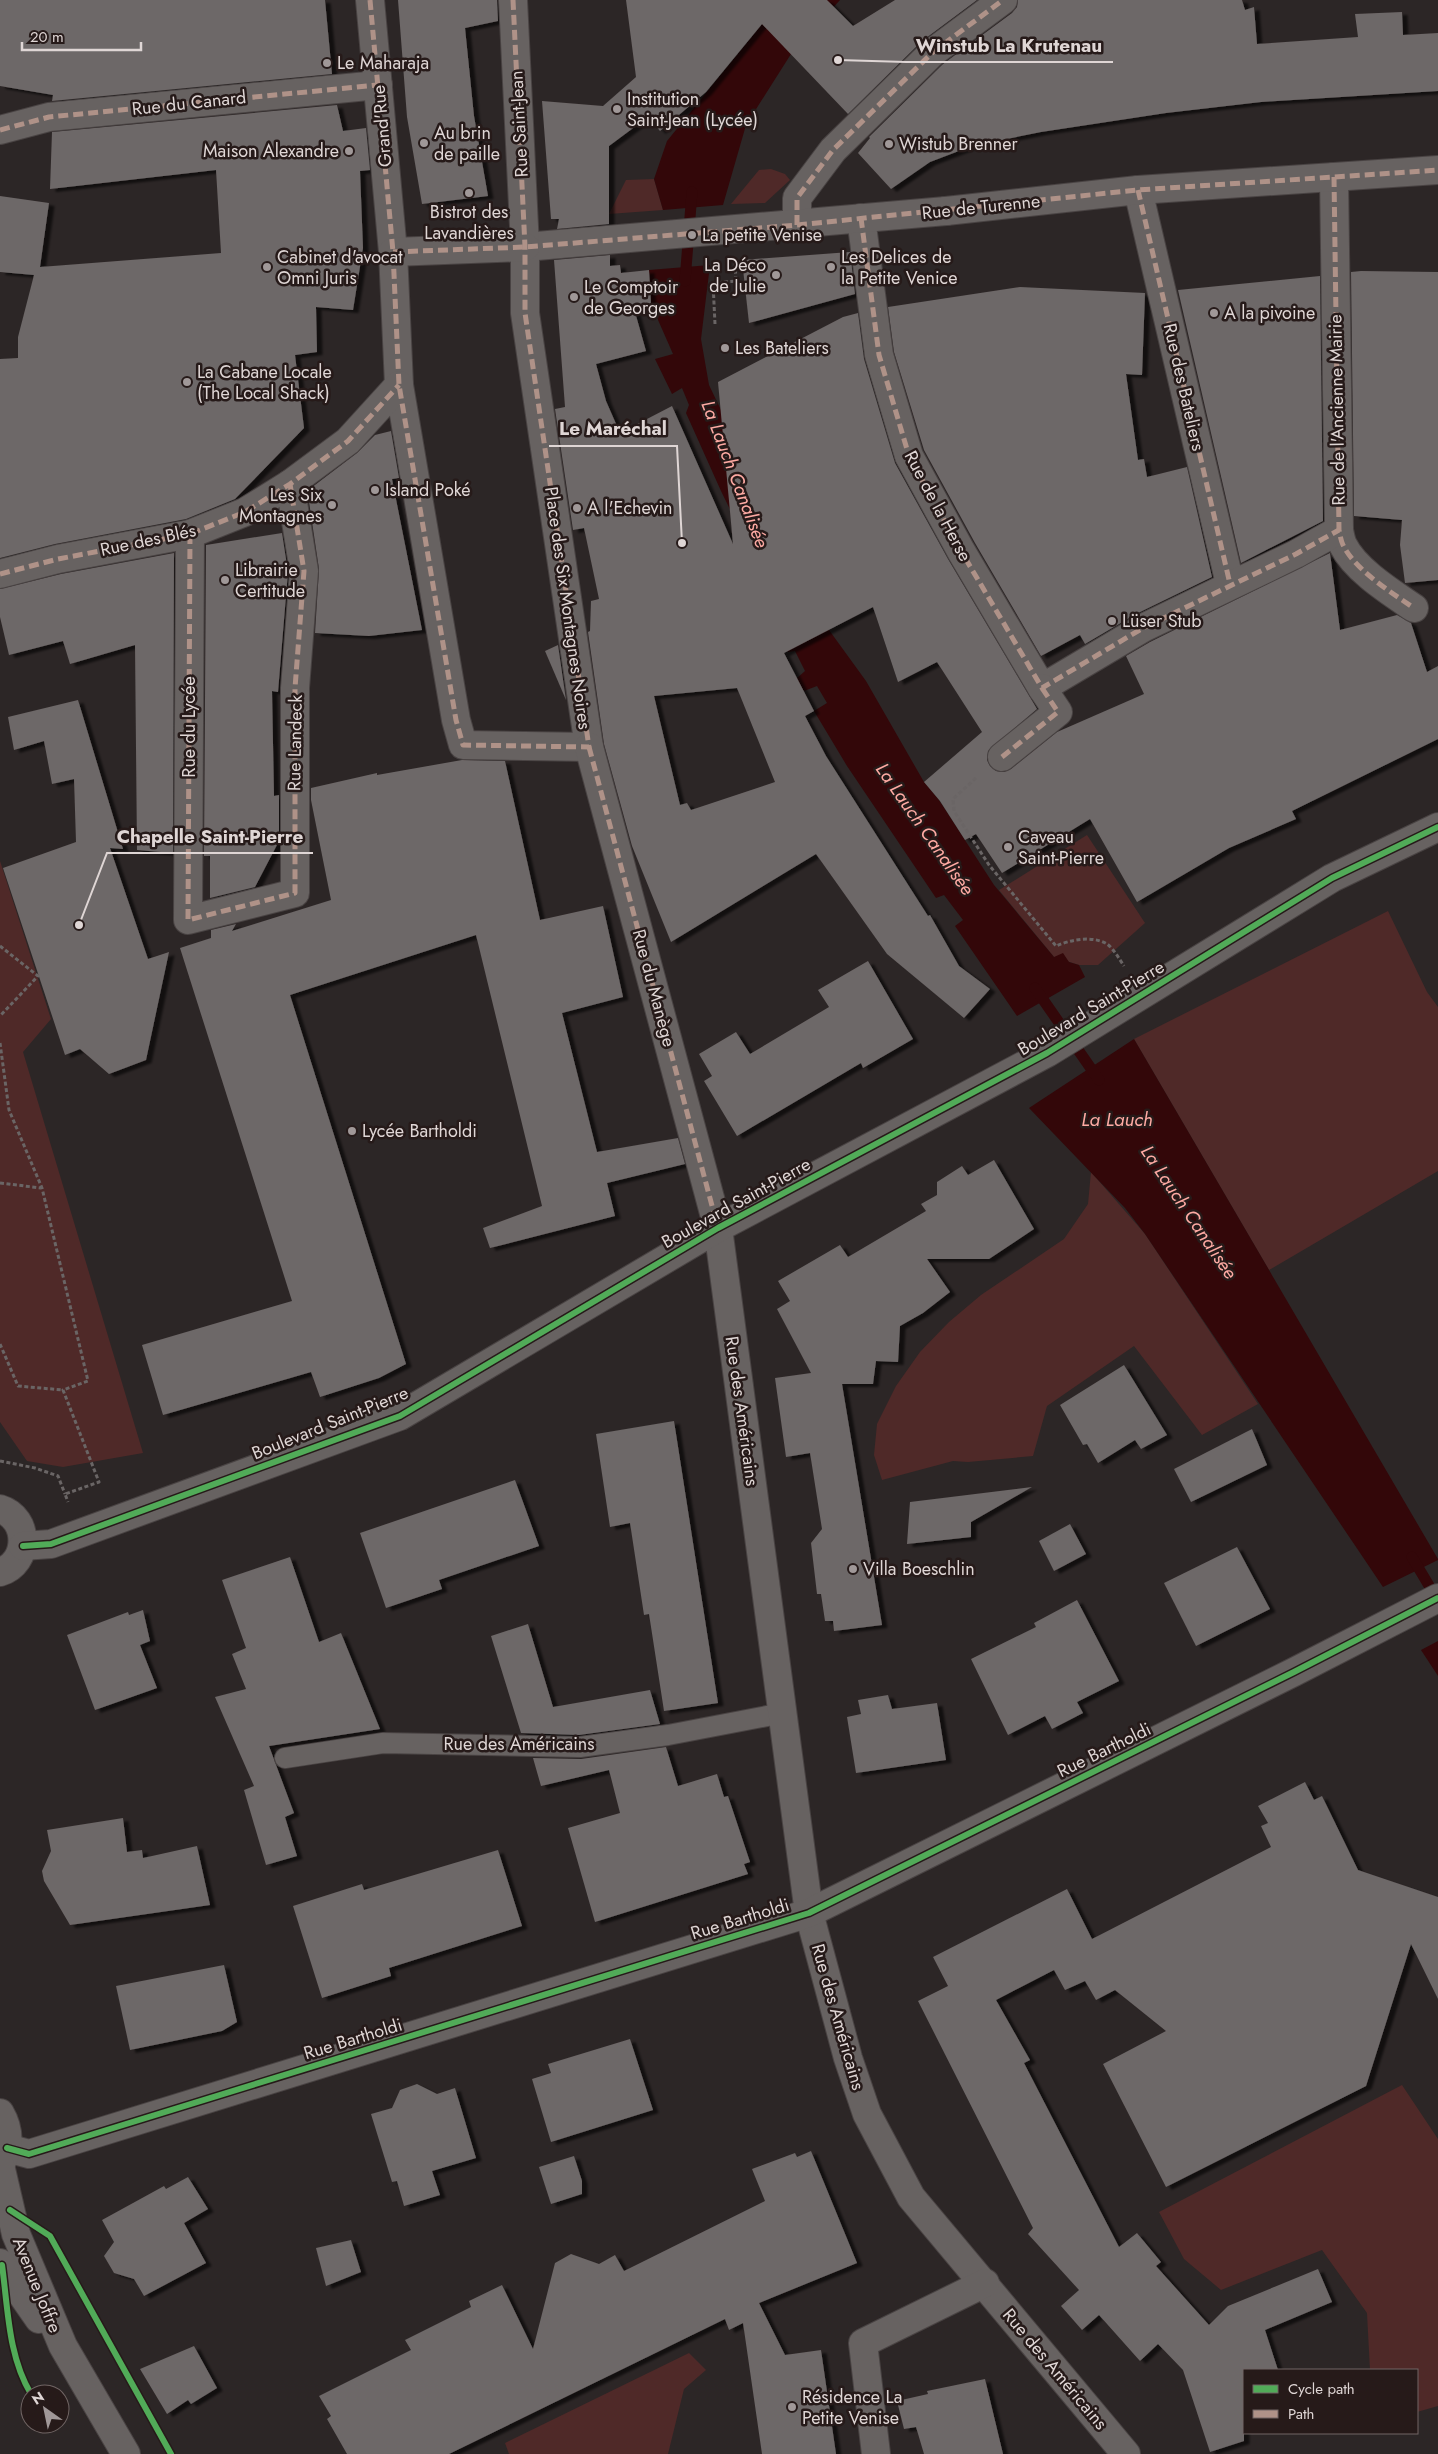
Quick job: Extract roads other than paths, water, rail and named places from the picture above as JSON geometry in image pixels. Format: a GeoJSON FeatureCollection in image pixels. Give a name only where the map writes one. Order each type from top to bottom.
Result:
{"type":"FeatureCollection","features":[{"type":"Feature","properties":{"kind":"street","name":"Grand'Rue"},"geometry":{"type":"LineString","coordinates":[[370,0],[393,252]]}},
{"type":"Feature","properties":{"kind":"street","name":"Rue Saint-Jean"},"geometry":{"type":"LineString","coordinates":[[513,0],[525,247]]}},
{"type":"Feature","properties":{"kind":"street"},"geometry":{"type":"LineString","coordinates":[[798,225],[798,198],[833,150],[933,52],[1003,0]]}},
{"type":"Feature","properties":{"kind":"street","name":"Rue du Canard"},"geometry":{"type":"LineString","coordinates":[[0,130],[49,117],[378,84]]}},
{"type":"Feature","properties":{"kind":"street","name":"Rue de Turenne"},"geometry":{"type":"LineString","coordinates":[[525,247],[798,225],[1138,190],[1438,170]]}},
{"type":"Feature","properties":{"kind":"street","name":"Rue de l'Ancienne Mairie"},"geometry":{"type":"LineString","coordinates":[[1334,178],[1339,530],[1343,546],[1357,563],[1382,586],[1414,608]]}},
{"type":"Feature","properties":{"kind":"street","name":"Rue des Bateliers"},"geometry":{"type":"LineString","coordinates":[[1138,190],[1230,584]]}},
{"type":"Feature","properties":{"kind":"street","name":"Rue de la Herse"},"geometry":{"type":"LineString","coordinates":[[861,218],[879,355],[909,456],[960,551],[1058,712],[1002,757]]}},
{"type":"Feature","properties":{"kind":"street"},"geometry":{"type":"LineString","coordinates":[[393,252],[525,247]]}},
{"type":"Feature","properties":{"kind":"street","name":"Place des Six Montagnes Noires"},"geometry":{"type":"LineString","coordinates":[[393,252],[399,385],[456,720],[463,745],[589,747],[525,313],[525,247]]}},
{"type":"Feature","properties":{"kind":"street","name":"Rue des Blés"},"geometry":{"type":"LineString","coordinates":[[0,574],[58,559],[190,534],[245,512],[290,484],[348,441],[399,385]]}},
{"type":"Feature","properties":{"kind":"street","name":"Rue Landeck"},"geometry":{"type":"LineString","coordinates":[[188,920],[295,893],[295,688],[304,571],[290,484]]}},
{"type":"Feature","properties":{"kind":"street"},"geometry":{"type":"LineString","coordinates":[[1042,688],[1143,628],[1230,584],[1296,554],[1339,530]]}},
{"type":"Feature","properties":{"kind":"street","name":"Rue du Lycée"},"geometry":{"type":"LineString","coordinates":[[188,920],[190,534]]}},
{"type":"Feature","properties":{"kind":"street","name":"Rue du Manège"},"geometry":{"type":"LineString","coordinates":[[589,747],[718,1228]]}},
{"type":"Feature","properties":{"kind":"street","name":"Boulevard Saint-Pierre"},"geometry":{"type":"LineString","coordinates":[[23,1546],[51,1544],[400,1416],[718,1228],[1047,1053],[1147,994],[1332,878],[1438,827]]}},
{"type":"Feature","properties":{"kind":"street","name":"Rue des Américains"},"geometry":{"type":"LineString","coordinates":[[718,1228],[809,1913],[848,2058],[867,2114],[911,2197],[985,2283],[1126,2454]]}},
{"type":"Feature","properties":{"kind":"street"},"geometry":{"type":"LineString","coordinates":[[0,1510],[14,1517],[20,1526],[23,1546],[13,1564],[0,1572]]}},
{"type":"Feature","properties":{"kind":"street","name":"Rue Bartholdi"},"geometry":{"type":"LineString","coordinates":[[2,2159],[29,2154],[809,1913],[1438,1598]]}},
{"type":"Feature","properties":{"kind":"street","name":"Avenue Joffre"},"geometry":{"type":"LineString","coordinates":[[0,2113],[5,2122],[8,2139],[2,2159],[16,2234],[63,2346],[126,2454]]}},
{"type":"Feature","properties":{"kind":"street","name":"Avenue Joffre"},"geometry":{"type":"LineString","coordinates":[[0,2263],[36,2316],[63,2346]]}},
{"type":"Feature","properties":{"kind":"street"},"geometry":{"type":"LineString","coordinates":[[876,2454],[863,2343],[985,2283]]}},
{"type":"Feature","properties":{"kind":"lane","name":"Rue des Américains"},"geometry":{"type":"LineString","coordinates":[[285,1758],[383,1742],[580,1747],[668,1735],[782,1714]]}},
{"type":"Feature","properties":{"kind":"water"},"geometry":{"type":"Polygon","coordinates":[[[782,0],[840,0],[791,54],[746,125],[723,205],[663,210],[654,179],[667,141],[782,0]]]}},
{"type":"Feature","properties":{"kind":"water"},"geometry":{"type":"Polygon","coordinates":[[[710,265],[701,339],[709,385],[800,575],[829,630],[866,681],[924,782],[939,800],[994,885],[1054,957],[1063,953],[1069,962],[1079,965],[1085,977],[1017,1016],[955,926],[963,920],[944,895],[936,898],[847,766],[814,711],[827,703],[817,686],[804,691],[796,679],[805,671],[795,651],[788,652],[758,604],[750,550],[686,413],[689,405],[682,388],[672,394],[655,359],[673,354],[651,304],[649,270],[710,265]]]}},
{"type":"Feature","properties":{"kind":"water","name":"La Lauch"},"geometry":{"type":"Polygon","coordinates":[[[1134,1039],[1438,1560],[1383,1587],[1145,1234],[1125,1208],[1029,1108],[1134,1039]]]}},
{"type":"Feature","properties":{"kind":"water"},"geometry":{"type":"Polygon","coordinates":[[[1438,1641],[1438,1676],[1421,1650],[1438,1641]]]}},
{"type":"Feature","properties":{"kind":"waterway","name":"La Lauch Canalisée"},"geometry":{"type":"LineString","coordinates":[[685,281],[692,192]]}},
{"type":"Feature","properties":{"kind":"waterway","name":"La Lauch Canalisée"},"geometry":{"type":"LineString","coordinates":[[1035,988],[1099,1080]]}},
{"type":"Feature","properties":{"kind":"waterway","name":"La Lauch Canalisée"},"geometry":{"type":"LineString","coordinates":[[1412,1557],[1437,1599]]}},
{"type":"Feature","properties":{"kind":"place","name":"Winstub La Krutenau"},"geometry":{"type":"Point","coordinates":[838,60]}},
{"type":"Feature","properties":{"kind":"place","name":"Le Maharaja"},"geometry":{"type":"Point","coordinates":[327,63]}},
{"type":"Feature","properties":{"kind":"place","name":"Institution Saint-Jean (Lycée)"},"geometry":{"type":"Point","coordinates":[617,109]}},
{"type":"Feature","properties":{"kind":"place","name":"Au brin de paille"},"geometry":{"type":"Point","coordinates":[424,143]}},
{"type":"Feature","properties":{"kind":"place","name":"Wistub Brenner"},"geometry":{"type":"Point","coordinates":[889,144]}},
{"type":"Feature","properties":{"kind":"place","name":"Maison Alexandre"},"geometry":{"type":"Point","coordinates":[349,151]}},
{"type":"Feature","properties":{"kind":"place","name":"Bistrot des Lavandières"},"geometry":{"type":"Point","coordinates":[469,193]}},
{"type":"Feature","properties":{"kind":"place","name":"La petite Venise"},"geometry":{"type":"Point","coordinates":[692,235]}},
{"type":"Feature","properties":{"kind":"place","name":"Cabinet d'avocat Omni Juris"},"geometry":{"type":"Point","coordinates":[267,267]}},
{"type":"Feature","properties":{"kind":"place","name":"Les Delices de la Petite Venice"},"geometry":{"type":"Point","coordinates":[831,267]}},
{"type":"Feature","properties":{"kind":"place","name":"La Déco de Julie"},"geometry":{"type":"Point","coordinates":[776,275]}},
{"type":"Feature","properties":{"kind":"place","name":"Le Comptoir de Georges"},"geometry":{"type":"Point","coordinates":[574,297]}},
{"type":"Feature","properties":{"kind":"place","name":"A la pivoine"},"geometry":{"type":"Point","coordinates":[1214,313]}},
{"type":"Feature","properties":{"kind":"place","name":"Les Bateliers"},"geometry":{"type":"Point","coordinates":[725,348]}},
{"type":"Feature","properties":{"kind":"place","name":"La Cabane Locale (The Local Shack)"},"geometry":{"type":"Point","coordinates":[187,382]}},
{"type":"Feature","properties":{"kind":"place","name":"Island Poké"},"geometry":{"type":"Point","coordinates":[375,490]}},
{"type":"Feature","properties":{"kind":"place","name":"Les Six Montagnes"},"geometry":{"type":"Point","coordinates":[332,505]}},
{"type":"Feature","properties":{"kind":"place","name":"A l'Echevin"},"geometry":{"type":"Point","coordinates":[577,508]}},
{"type":"Feature","properties":{"kind":"place","name":"Le Maréchal"},"geometry":{"type":"Point","coordinates":[682,543]}},
{"type":"Feature","properties":{"kind":"place","name":"Librairie Certitude"},"geometry":{"type":"Point","coordinates":[225,580]}},
{"type":"Feature","properties":{"kind":"place","name":"Lüser Stub"},"geometry":{"type":"Point","coordinates":[1112,621]}},
{"type":"Feature","properties":{"kind":"place","name":"Caveau Saint-Pierre"},"geometry":{"type":"Point","coordinates":[1008,847]}},
{"type":"Feature","properties":{"kind":"place","name":"Chapelle Saint-Pierre"},"geometry":{"type":"Point","coordinates":[79,925]}},
{"type":"Feature","properties":{"kind":"place","name":"Lycée Bartholdi"},"geometry":{"type":"Point","coordinates":[352,1131]}},
{"type":"Feature","properties":{"kind":"place","name":"Villa Boeschlin"},"geometry":{"type":"Point","coordinates":[853,1569]}},
{"type":"Feature","properties":{"kind":"place","name":"Résidence La Petite Venise"},"geometry":{"type":"Point","coordinates":[792,2407]}}]}
